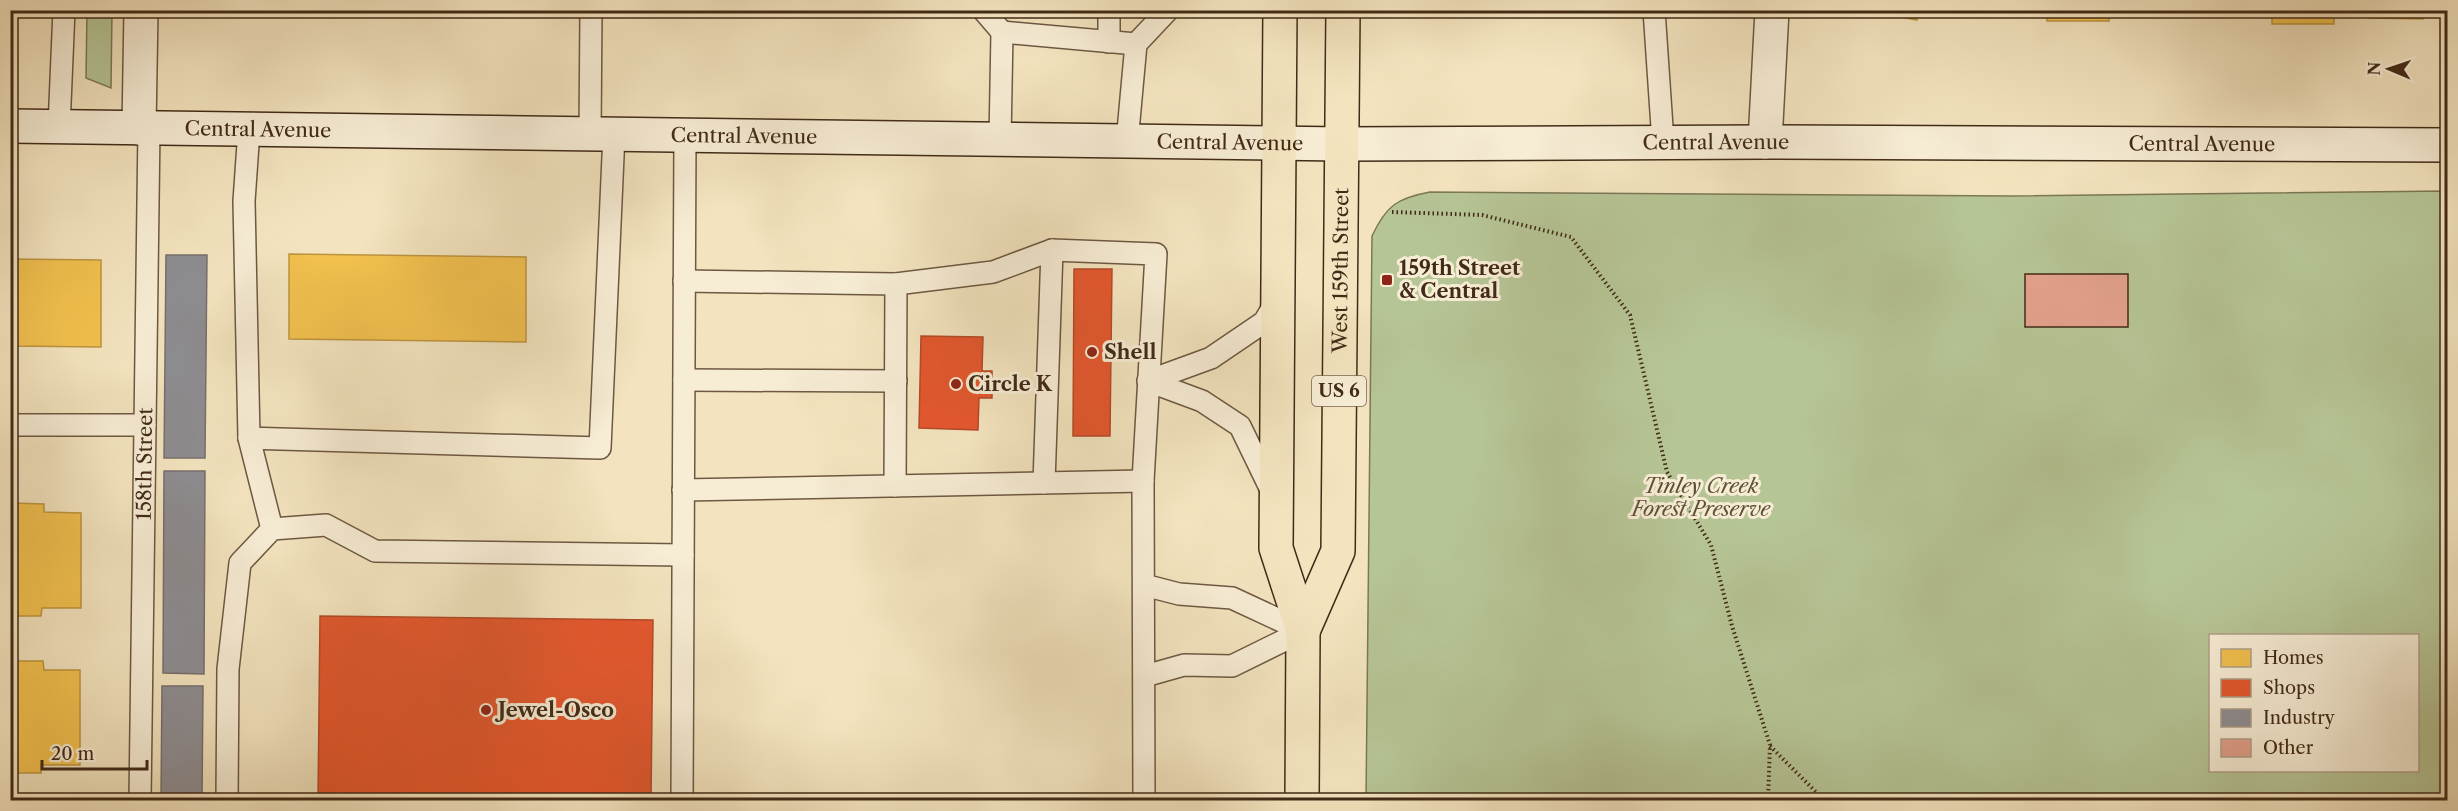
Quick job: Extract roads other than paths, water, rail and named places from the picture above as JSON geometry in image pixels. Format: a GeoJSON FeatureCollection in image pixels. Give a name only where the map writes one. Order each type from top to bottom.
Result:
{"type":"FeatureCollection","features":[{"type":"Feature","properties":{"kind":"main road","name":"West 159th Street"},"geometry":{"type":"LineString","coordinates":[[1280,10],[1276,548],[1304,631],[1302,801]]}},
{"type":"Feature","properties":{"kind":"main road","name":"West 159th Street"},"geometry":{"type":"LineString","coordinates":[[1304,631],[1338,550],[1343,10]]}},
{"type":"Feature","properties":{"kind":"street","name":"158th Street"},"geometry":{"type":"LineString","coordinates":[[141,10],[144,128]]}},
{"type":"Feature","properties":{"kind":"street"},"geometry":{"type":"LineString","coordinates":[[1765,142],[1772,10]]}},
{"type":"Feature","properties":{"kind":"street","name":"Central Avenue"},"geometry":{"type":"LineString","coordinates":[[10,126],[1342,144],[1765,142],[2448,145]]}},
{"type":"Feature","properties":{"kind":"lane"},"geometry":{"type":"LineString","coordinates":[[59,127],[64,10]]}},
{"type":"Feature","properties":{"kind":"lane"},"geometry":{"type":"LineString","coordinates":[[249,438],[600,448],[602,134],[591,10]]}},
{"type":"Feature","properties":{"kind":"lane"},"geometry":{"type":"LineString","coordinates":[[983,10],[1002,32],[1000,140]]}},
{"type":"Feature","properties":{"kind":"lane"},"geometry":{"type":"LineString","coordinates":[[1109,10],[1109,42]]}},
{"type":"Feature","properties":{"kind":"lane"},"geometry":{"type":"LineString","coordinates":[[1127,142],[1136,44],[1168,10]]}},
{"type":"Feature","properties":{"kind":"lane"},"geometry":{"type":"LineString","coordinates":[[1654,10],[1663,142]]}},
{"type":"Feature","properties":{"kind":"lane"},"geometry":{"type":"LineString","coordinates":[[1002,32],[1136,44]]}},
{"type":"Feature","properties":{"kind":"lane","name":"158th Street"},"geometry":{"type":"LineString","coordinates":[[140,801],[145,425],[144,128]]}},
{"type":"Feature","properties":{"kind":"lane"},"geometry":{"type":"LineString","coordinates":[[249,130],[244,201],[249,438],[272,529]]}},
{"type":"Feature","properties":{"kind":"lane"},"geometry":{"type":"LineString","coordinates":[[682,801],[685,136]]}},
{"type":"Feature","properties":{"kind":"lane"},"geometry":{"type":"LineString","coordinates":[[684,280],[896,284],[993,272],[1052,250],[1156,254],[1143,481],[1144,801]]}},
{"type":"Feature","properties":{"kind":"lane"},"geometry":{"type":"LineString","coordinates":[[1044,483],[1052,250]]}},
{"type":"Feature","properties":{"kind":"lane"},"geometry":{"type":"LineString","coordinates":[[895,486],[896,284]]}},
{"type":"Feature","properties":{"kind":"lane"},"geometry":{"type":"LineString","coordinates":[[1148,381],[1211,358],[1264,322],[1277,299]]}},
{"type":"Feature","properties":{"kind":"lane"},"geometry":{"type":"LineString","coordinates":[[684,380],[896,381]]}},
{"type":"Feature","properties":{"kind":"lane"},"geometry":{"type":"LineString","coordinates":[[1148,381],[1202,401],[1240,426],[1275,499]]}},
{"type":"Feature","properties":{"kind":"lane"},"geometry":{"type":"LineString","coordinates":[[10,425],[145,425]]}},
{"type":"Feature","properties":{"kind":"lane"},"geometry":{"type":"LineString","coordinates":[[683,490],[1143,481]]}},
{"type":"Feature","properties":{"kind":"lane"},"geometry":{"type":"LineString","coordinates":[[227,801],[228,669],[240,563],[272,529],[326,525],[375,551],[683,555]]}},
{"type":"Feature","properties":{"kind":"lane"},"geometry":{"type":"LineString","coordinates":[[1144,585],[1179,594],[1232,598],[1304,631]]}},
{"type":"Feature","properties":{"kind":"lane"},"geometry":{"type":"LineString","coordinates":[[1145,676],[1184,664],[1232,666],[1304,631]]}},
{"type":"Feature","properties":{"kind":"place","name":"159th Street & Central"},"geometry":{"type":"Point","coordinates":[1387,280]}},
{"type":"Feature","properties":{"kind":"place","name":"Shell"},"geometry":{"type":"Point","coordinates":[1092,352]}},
{"type":"Feature","properties":{"kind":"place","name":"Circle K"},"geometry":{"type":"Point","coordinates":[956,384]}},
{"type":"Feature","properties":{"kind":"place","name":"Jewel-Osco"},"geometry":{"type":"Point","coordinates":[486,710]}},
{"type":"Feature","properties":{"kind":"park label","name":"Tinley Creek Forest Preserve"},"geometry":{"type":"Point","coordinates":[1701,498]}}]}
